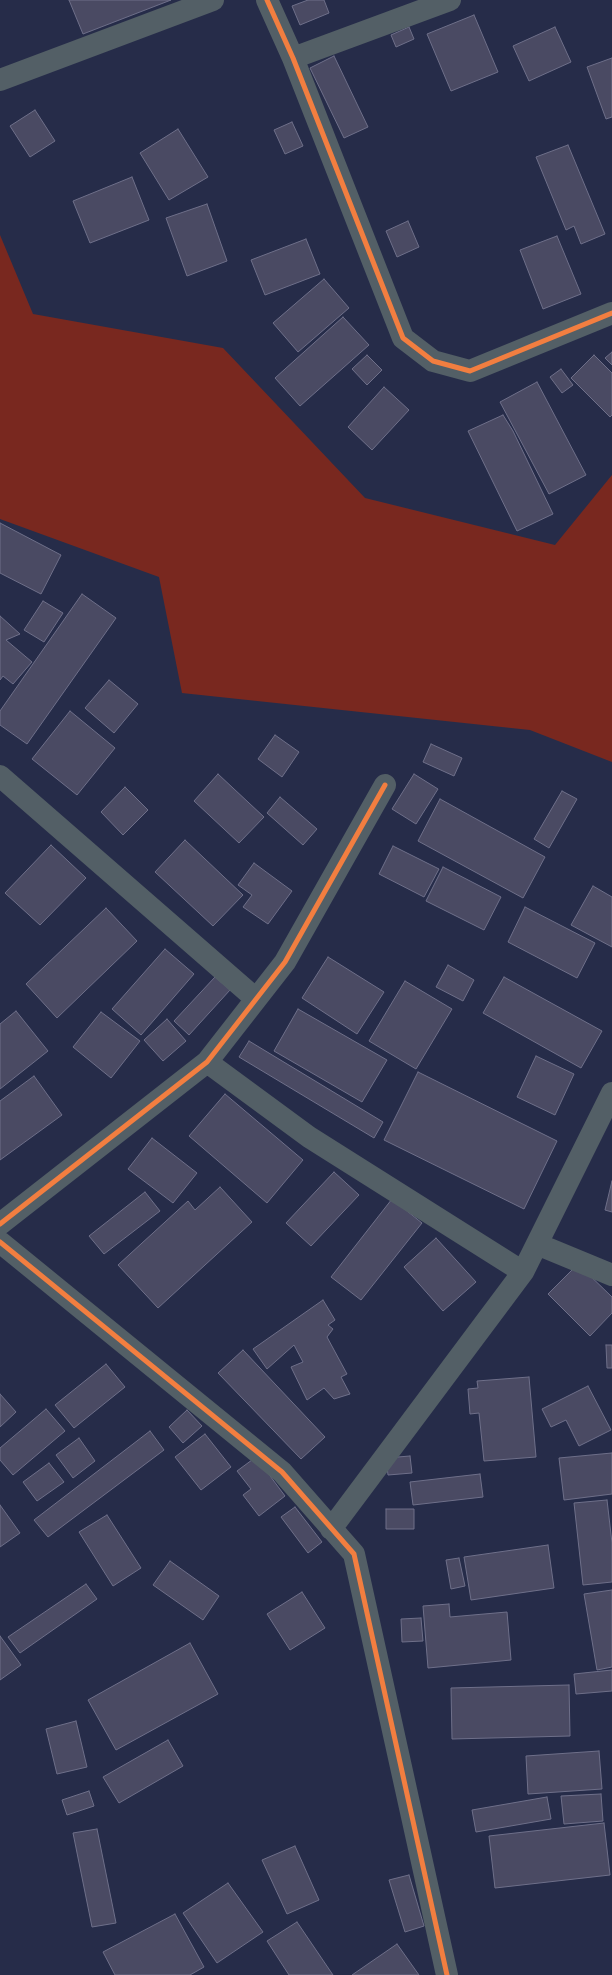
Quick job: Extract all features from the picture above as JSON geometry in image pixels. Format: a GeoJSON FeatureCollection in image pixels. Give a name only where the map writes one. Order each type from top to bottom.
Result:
{"type":"FeatureCollection","features":[{"type":"Feature","properties":{"kind":"street"},"geometry":{"type":"LineString","coordinates":[[0,80],[213,0]]}},
{"type":"Feature","properties":{"kind":"street"},"geometry":{"type":"LineString","coordinates":[[267,0],[293,58],[403,338],[433,361],[470,371],[612,313]]}},
{"type":"Feature","properties":{"kind":"street"},"geometry":{"type":"LineString","coordinates":[[293,58],[450,0]]}},
{"type":"Feature","properties":{"kind":"street"},"geometry":{"type":"LineString","coordinates":[[0,776],[256,999]]}},
{"type":"Feature","properties":{"kind":"street"},"geometry":{"type":"LineString","coordinates":[[0,1224],[207,1062],[285,962],[385,785]]}},
{"type":"Feature","properties":{"kind":"street"},"geometry":{"type":"LineString","coordinates":[[207,1062],[309,1137],[523,1272]]}},
{"type":"Feature","properties":{"kind":"street"},"geometry":{"type":"LineString","coordinates":[[331,1529],[523,1272],[612,1092]]}},
{"type":"Feature","properties":{"kind":"street"},"geometry":{"type":"LineString","coordinates":[[0,1242],[282,1472],[354,1554],[447,1975]]}},
{"type":"Feature","properties":{"kind":"street"},"geometry":{"type":"LineString","coordinates":[[537,1244],[612,1275]]}},
{"type":"Feature","properties":{"kind":"shaded area"},"geometry":{"type":"Polygon","coordinates":[[[0,235],[33,314],[223,348],[365,498],[555,545],[612,475],[612,762],[530,730],[182,693],[159,577],[0,519],[0,235]]]}},
{"type":"Feature","properties":{"kind":"building"},"geometry":{"type":"Polygon","coordinates":[[[69,0],[171,0],[83,34],[69,0]]]}},
{"type":"Feature","properties":{"kind":"building"},"geometry":{"type":"Polygon","coordinates":[[[308,0],[324,0],[329,13],[300,25],[292,6],[308,0]]]}},
{"type":"Feature","properties":{"kind":"building"},"geometry":{"type":"Polygon","coordinates":[[[474,15],[498,72],[451,91],[427,34],[474,15]]]}},
{"type":"Feature","properties":{"kind":"building"},"geometry":{"type":"Polygon","coordinates":[[[409,27],[414,39],[396,47],[391,35],[409,27]]]}},
{"type":"Feature","properties":{"kind":"building"},"geometry":{"type":"Polygon","coordinates":[[[555,27],[571,62],[529,81],[513,46],[555,27]]]}},
{"type":"Feature","properties":{"kind":"building"},"geometry":{"type":"Polygon","coordinates":[[[334,56],[368,127],[344,138],[310,68],[334,56]]]}},
{"type":"Feature","properties":{"kind":"building"},"geometry":{"type":"Polygon","coordinates":[[[612,58],[612,117],[606,119],[587,67],[612,58]]]}},
{"type":"Feature","properties":{"kind":"building"},"geometry":{"type":"Polygon","coordinates":[[[35,110],[55,141],[30,157],[10,126],[35,110]]]}},
{"type":"Feature","properties":{"kind":"building"},"geometry":{"type":"Polygon","coordinates":[[[292,122],[303,146],[285,154],[274,130],[292,122]]]}},
{"type":"Feature","properties":{"kind":"building"},"geometry":{"type":"Polygon","coordinates":[[[178,129],[208,177],[169,200],[140,153],[178,129]]]}},
{"type":"Feature","properties":{"kind":"building"},"geometry":{"type":"Polygon","coordinates":[[[568,145],[605,234],[581,244],[574,226],[566,230],[536,157],[568,145]]]}},
{"type":"Feature","properties":{"kind":"building"},"geometry":{"type":"Polygon","coordinates":[[[132,177],[149,220],[90,243],[73,201],[132,177]]]}},
{"type":"Feature","properties":{"kind":"building"},"geometry":{"type":"Polygon","coordinates":[[[207,204],[227,261],[187,276],[166,218],[207,204]]]}},
{"type":"Feature","properties":{"kind":"building"},"geometry":{"type":"Polygon","coordinates":[[[408,221],[419,247],[397,257],[386,231],[408,221]]]}},
{"type":"Feature","properties":{"kind":"building"},"geometry":{"type":"Polygon","coordinates":[[[557,236],[581,294],[543,309],[520,250],[557,236]]]}},
{"type":"Feature","properties":{"kind":"building"},"geometry":{"type":"Polygon","coordinates":[[[306,239],[320,274],[265,295],[251,260],[306,239]]]}},
{"type":"Feature","properties":{"kind":"building"},"geometry":{"type":"Polygon","coordinates":[[[324,279],[349,308],[298,352],[273,323],[324,279]]]}},
{"type":"Feature","properties":{"kind":"building"},"geometry":{"type":"Polygon","coordinates":[[[343,317],[369,345],[300,406],[275,378],[343,317]]]}},
{"type":"Feature","properties":{"kind":"building"},"geometry":{"type":"Polygon","coordinates":[[[612,352],[612,365],[605,358],[612,352]]]}},
{"type":"Feature","properties":{"kind":"building"},"geometry":{"type":"Polygon","coordinates":[[[367,355],[382,370],[367,385],[352,369],[367,355]]]}},
{"type":"Feature","properties":{"kind":"building"},"geometry":{"type":"Polygon","coordinates":[[[594,355],[612,373],[612,415],[610,417],[571,378],[594,355]]]}},
{"type":"Feature","properties":{"kind":"building"},"geometry":{"type":"Polygon","coordinates":[[[561,369],[573,385],[562,393],[550,377],[561,369]]]}},
{"type":"Feature","properties":{"kind":"building"},"geometry":{"type":"Polygon","coordinates":[[[537,382],[586,475],[549,494],[500,402],[537,382]]]}},
{"type":"Feature","properties":{"kind":"building"},"geometry":{"type":"Polygon","coordinates":[[[384,387],[409,410],[372,450],[348,427],[384,387]]]}},
{"type":"Feature","properties":{"kind":"building"},"geometry":{"type":"Polygon","coordinates":[[[503,415],[513,431],[553,514],[517,531],[468,431],[503,415]]]}},
{"type":"Feature","properties":{"kind":"building"},"geometry":{"type":"Polygon","coordinates":[[[0,523],[61,555],[41,594],[0,573],[0,523]]]}},
{"type":"Feature","properties":{"kind":"building"},"geometry":{"type":"Polygon","coordinates":[[[82,594],[116,618],[27,744],[0,725],[0,711],[82,594]]]}},
{"type":"Feature","properties":{"kind":"building"},"geometry":{"type":"Polygon","coordinates":[[[43,601],[63,613],[44,642],[24,630],[43,601]]]}},
{"type":"Feature","properties":{"kind":"building"},"geometry":{"type":"Polygon","coordinates":[[[0,616],[20,634],[6,640],[32,662],[13,684],[3,676],[0,680],[0,616]]]}},
{"type":"Feature","properties":{"kind":"building"},"geometry":{"type":"Polygon","coordinates":[[[109,680],[138,704],[114,733],[85,708],[109,680]]]}},
{"type":"Feature","properties":{"kind":"building"},"geometry":{"type":"Polygon","coordinates":[[[70,711],[115,748],[77,795],[32,759],[70,711]]]}},
{"type":"Feature","properties":{"kind":"building"},"geometry":{"type":"Polygon","coordinates":[[[275,735],[299,752],[282,777],[258,759],[275,735]]]}},
{"type":"Feature","properties":{"kind":"building"},"geometry":{"type":"Polygon","coordinates":[[[431,744],[462,758],[454,776],[423,762],[431,744]]]}},
{"type":"Feature","properties":{"kind":"building"},"geometry":{"type":"Polygon","coordinates":[[[218,774],[264,817],[239,843],[194,801],[218,774]]]}},
{"type":"Feature","properties":{"kind":"building"},"geometry":{"type":"Polygon","coordinates":[[[414,774],[438,789],[416,824],[392,809],[414,774]]]}},
{"type":"Feature","properties":{"kind":"building"},"geometry":{"type":"Polygon","coordinates":[[[125,787],[148,810],[123,835],[101,812],[125,787]]]}},
{"type":"Feature","properties":{"kind":"building"},"geometry":{"type":"Polygon","coordinates":[[[562,791],[577,799],[549,848],[534,839],[562,791]]]}},
{"type":"Feature","properties":{"kind":"building"},"geometry":{"type":"Polygon","coordinates":[[[280,797],[317,829],[303,845],[267,813],[280,797]]]}},
{"type":"Feature","properties":{"kind":"building"},"geometry":{"type":"Polygon","coordinates":[[[440,799],[545,857],[523,898],[418,841],[440,799]]]}},
{"type":"Feature","properties":{"kind":"building"},"geometry":{"type":"Polygon","coordinates":[[[185,840],[243,895],[213,926],[155,872],[185,840]]]}},
{"type":"Feature","properties":{"kind":"building"},"geometry":{"type":"Polygon","coordinates":[[[51,845],[86,878],[40,925],[5,893],[51,845]]]}},
{"type":"Feature","properties":{"kind":"building"},"geometry":{"type":"Polygon","coordinates":[[[393,846],[439,869],[424,897],[379,874],[393,846]]]}},
{"type":"Feature","properties":{"kind":"building"},"geometry":{"type":"Polygon","coordinates":[[[254,863],[292,891],[268,924],[243,907],[252,895],[238,885],[254,863]]]}},
{"type":"Feature","properties":{"kind":"building"},"geometry":{"type":"Polygon","coordinates":[[[443,867],[501,897],[484,930],[426,901],[443,867]]]}},
{"type":"Feature","properties":{"kind":"building"},"geometry":{"type":"Polygon","coordinates":[[[593,886],[612,897],[612,947],[571,925],[593,886]]]}},
{"type":"Feature","properties":{"kind":"building"},"geometry":{"type":"Polygon","coordinates":[[[525,907],[595,943],[577,978],[508,942],[525,907]]]}},
{"type":"Feature","properties":{"kind":"building"},"geometry":{"type":"Polygon","coordinates":[[[106,908],[137,941],[57,1018],[26,984],[106,908]]]}},
{"type":"Feature","properties":{"kind":"building"},"geometry":{"type":"Polygon","coordinates":[[[165,949],[194,974],[141,1035],[112,1009],[165,949]]]}},
{"type":"Feature","properties":{"kind":"building"},"geometry":{"type":"Polygon","coordinates":[[[328,957],[384,992],[357,1034],[302,998],[328,957]]]}},
{"type":"Feature","properties":{"kind":"building"},"geometry":{"type":"Polygon","coordinates":[[[448,965],[474,980],[463,1001],[436,987],[448,965]]]}},
{"type":"Feature","properties":{"kind":"building"},"geometry":{"type":"Polygon","coordinates":[[[215,977],[230,990],[189,1035],[174,1021],[215,977]]]}},
{"type":"Feature","properties":{"kind":"building"},"geometry":{"type":"Polygon","coordinates":[[[504,977],[602,1031],[581,1068],[483,1013],[504,977]]]}},
{"type":"Feature","properties":{"kind":"building"},"geometry":{"type":"Polygon","coordinates":[[[405,981],[452,1009],[416,1069],[369,1041],[405,981]]]}},
{"type":"Feature","properties":{"kind":"building"},"geometry":{"type":"Polygon","coordinates":[[[298,1009],[387,1060],[362,1102],[274,1051],[298,1009]]]}},
{"type":"Feature","properties":{"kind":"building"},"geometry":{"type":"Polygon","coordinates":[[[16,1011],[48,1051],[0,1089],[0,1024],[16,1011]]]}},
{"type":"Feature","properties":{"kind":"building"},"geometry":{"type":"Polygon","coordinates":[[[101,1012],[140,1041],[111,1078],[73,1047],[101,1012]]]}},
{"type":"Feature","properties":{"kind":"building"},"geometry":{"type":"Polygon","coordinates":[[[167,1019],[186,1041],[163,1061],[144,1040],[167,1019]]]}},
{"type":"Feature","properties":{"kind":"building"},"geometry":{"type":"Polygon","coordinates":[[[249,1041],[383,1122],[374,1138],[239,1057],[249,1041]]]}},
{"type":"Feature","properties":{"kind":"building"},"geometry":{"type":"Polygon","coordinates":[[[536,1056],[574,1074],[555,1115],[517,1097],[536,1056]]]}},
{"type":"Feature","properties":{"kind":"building"},"geometry":{"type":"Polygon","coordinates":[[[418,1072],[557,1141],[524,1209],[384,1140],[418,1072]]]}},
{"type":"Feature","properties":{"kind":"building"},"geometry":{"type":"Polygon","coordinates":[[[34,1076],[62,1115],[0,1160],[0,1101],[34,1076]]]}},
{"type":"Feature","properties":{"kind":"building"},"geometry":{"type":"Polygon","coordinates":[[[225,1094],[303,1160],[267,1203],[189,1136],[225,1094]]]}},
{"type":"Feature","properties":{"kind":"building"},"geometry":{"type":"Polygon","coordinates":[[[152,1138],[197,1173],[173,1203],[128,1169],[152,1138]]]}},
{"type":"Feature","properties":{"kind":"building"},"geometry":{"type":"Polygon","coordinates":[[[334,1172],[359,1195],[311,1246],[286,1223],[334,1172]]]}},
{"type":"Feature","properties":{"kind":"building"},"geometry":{"type":"Polygon","coordinates":[[[612,1181],[612,1212],[605,1210],[612,1181]]]}},
{"type":"Feature","properties":{"kind":"building"},"geometry":{"type":"Polygon","coordinates":[[[220,1187],[252,1222],[158,1308],[118,1265],[188,1201],[195,1210],[220,1187]]]}},
{"type":"Feature","properties":{"kind":"building"},"geometry":{"type":"Polygon","coordinates":[[[145,1192],[160,1211],[104,1254],[89,1236],[145,1192]]]}},
{"type":"Feature","properties":{"kind":"building"},"geometry":{"type":"Polygon","coordinates":[[[392,1199],[422,1223],[361,1300],[331,1277],[392,1199]]]}},
{"type":"Feature","properties":{"kind":"building"},"geometry":{"type":"Polygon","coordinates":[[[436,1238],[476,1282],[443,1311],[404,1267],[436,1238]]]}},
{"type":"Feature","properties":{"kind":"building"},"geometry":{"type":"Polygon","coordinates":[[[578,1264],[612,1297],[612,1313],[590,1336],[548,1294],[578,1264]]]}},
{"type":"Feature","properties":{"kind":"building"},"geometry":{"type":"Polygon","coordinates":[[[323,1300],[335,1320],[328,1325],[333,1329],[327,1337],[347,1374],[341,1377],[350,1394],[334,1399],[324,1388],[307,1400],[291,1367],[303,1362],[294,1345],[267,1369],[253,1349],[323,1300]]]}},
{"type":"Feature","properties":{"kind":"building"},"geometry":{"type":"Polygon","coordinates":[[[606,1345],[612,1345],[612,1368],[607,1368],[606,1345]]]}},
{"type":"Feature","properties":{"kind":"building"},"geometry":{"type":"Polygon","coordinates":[[[243,1350],[325,1437],[301,1459],[218,1373],[243,1350]]]}},
{"type":"Feature","properties":{"kind":"building"},"geometry":{"type":"Polygon","coordinates":[[[106,1364],[125,1387],[74,1428],[55,1405],[106,1364]]]}},
{"type":"Feature","properties":{"kind":"building"},"geometry":{"type":"Polygon","coordinates":[[[529,1377],[536,1457],[484,1461],[479,1413],[470,1414],[468,1389],[478,1388],[477,1381],[529,1377]]]}},
{"type":"Feature","properties":{"kind":"building"},"geometry":{"type":"Polygon","coordinates":[[[588,1386],[611,1430],[579,1446],[566,1420],[551,1427],[542,1409],[588,1386]]]}},
{"type":"Feature","properties":{"kind":"building"},"geometry":{"type":"Polygon","coordinates":[[[0,1394],[16,1412],[0,1427],[0,1394]]]}},
{"type":"Feature","properties":{"kind":"building"},"geometry":{"type":"Polygon","coordinates":[[[46,1409],[65,1431],[13,1475],[0,1460],[0,1448],[46,1409]]]}},
{"type":"Feature","properties":{"kind":"building"},"geometry":{"type":"Polygon","coordinates":[[[187,1410],[202,1426],[183,1443],[169,1427],[187,1410]]]}},
{"type":"Feature","properties":{"kind":"building"},"geometry":{"type":"Polygon","coordinates":[[[150,1431],[164,1450],[48,1537],[34,1520],[150,1431]]]}},
{"type":"Feature","properties":{"kind":"building"},"geometry":{"type":"Polygon","coordinates":[[[205,1434],[231,1467],[201,1490],[175,1457],[205,1434]]]}},
{"type":"Feature","properties":{"kind":"building"},"geometry":{"type":"Polygon","coordinates":[[[79,1438],[95,1461],[73,1478],[56,1455],[79,1438]]]}},
{"type":"Feature","properties":{"kind":"building"},"geometry":{"type":"Polygon","coordinates":[[[612,1453],[612,1494],[564,1500],[559,1458],[612,1453]]]}},
{"type":"Feature","properties":{"kind":"building"},"geometry":{"type":"Polygon","coordinates":[[[410,1456],[412,1473],[388,1475],[386,1458],[410,1456]]]}},
{"type":"Feature","properties":{"kind":"building"},"geometry":{"type":"Polygon","coordinates":[[[256,1457],[285,1496],[259,1516],[243,1495],[251,1489],[237,1471],[256,1457]]]}},
{"type":"Feature","properties":{"kind":"building"},"geometry":{"type":"Polygon","coordinates":[[[49,1463],[64,1482],[37,1501],[23,1482],[49,1463]]]}},
{"type":"Feature","properties":{"kind":"building"},"geometry":{"type":"Polygon","coordinates":[[[480,1474],[483,1497],[413,1505],[410,1482],[480,1474]]]}},
{"type":"Feature","properties":{"kind":"building"},"geometry":{"type":"Polygon","coordinates":[[[607,1500],[612,1543],[612,1582],[583,1585],[574,1503],[607,1500]]]}},
{"type":"Feature","properties":{"kind":"building"},"geometry":{"type":"Polygon","coordinates":[[[0,1505],[20,1533],[0,1547],[0,1505]]]}},
{"type":"Feature","properties":{"kind":"building"},"geometry":{"type":"Polygon","coordinates":[[[295,1507],[322,1542],[308,1553],[281,1517],[295,1507]]]}},
{"type":"Feature","properties":{"kind":"building"},"geometry":{"type":"Polygon","coordinates":[[[386,1509],[414,1509],[414,1529],[386,1529],[386,1509]]]}},
{"type":"Feature","properties":{"kind":"building"},"geometry":{"type":"Polygon","coordinates":[[[107,1515],[141,1568],[113,1586],[79,1532],[107,1515]]]}},
{"type":"Feature","properties":{"kind":"building"},"geometry":{"type":"Polygon","coordinates":[[[548,1545],[554,1588],[471,1600],[464,1557],[548,1545]]]}},
{"type":"Feature","properties":{"kind":"building"},"geometry":{"type":"Polygon","coordinates":[[[459,1558],[465,1586],[451,1589],[446,1560],[459,1558]]]}},
{"type":"Feature","properties":{"kind":"building"},"geometry":{"type":"Polygon","coordinates":[[[170,1561],[219,1596],[203,1620],[153,1585],[170,1561]]]}},
{"type":"Feature","properties":{"kind":"building"},"geometry":{"type":"Polygon","coordinates":[[[86,1584],[97,1599],[20,1653],[8,1637],[86,1584]]]}},
{"type":"Feature","properties":{"kind":"building"},"geometry":{"type":"Polygon","coordinates":[[[612,1590],[612,1667],[597,1670],[584,1594],[612,1590]]]}},
{"type":"Feature","properties":{"kind":"building"},"geometry":{"type":"Polygon","coordinates":[[[302,1592],[325,1628],[290,1650],[267,1614],[302,1592]]]}},
{"type":"Feature","properties":{"kind":"building"},"geometry":{"type":"Polygon","coordinates":[[[449,1604],[450,1617],[507,1612],[511,1660],[428,1668],[423,1606],[449,1604]]]}},
{"type":"Feature","properties":{"kind":"building"},"geometry":{"type":"Polygon","coordinates":[[[421,1618],[423,1641],[402,1642],[401,1619],[421,1618]]]}},
{"type":"Feature","properties":{"kind":"building"},"geometry":{"type":"Polygon","coordinates":[[[0,1636],[21,1665],[0,1680],[0,1636]]]}},
{"type":"Feature","properties":{"kind":"building"},"geometry":{"type":"Polygon","coordinates":[[[190,1643],[218,1694],[116,1750],[88,1700],[190,1643]]]}},
{"type":"Feature","properties":{"kind":"building"},"geometry":{"type":"Polygon","coordinates":[[[612,1670],[612,1691],[576,1694],[574,1674],[612,1670]]]}},
{"type":"Feature","properties":{"kind":"building"},"geometry":{"type":"Polygon","coordinates":[[[569,1685],[570,1736],[452,1739],[451,1688],[569,1685]]]}},
{"type":"Feature","properties":{"kind":"building"},"geometry":{"type":"Polygon","coordinates":[[[76,1721],[87,1767],[57,1774],[46,1729],[76,1721]]]}},
{"type":"Feature","properties":{"kind":"building"},"geometry":{"type":"Polygon","coordinates":[[[168,1740],[183,1766],[119,1803],[103,1777],[168,1740]]]}},
{"type":"Feature","properties":{"kind":"building"},"geometry":{"type":"Polygon","coordinates":[[[599,1751],[602,1789],[528,1794],[526,1756],[599,1751]]]}},
{"type":"Feature","properties":{"kind":"building"},"geometry":{"type":"Polygon","coordinates":[[[89,1791],[94,1806],[67,1815],[62,1800],[89,1791]]]}},
{"type":"Feature","properties":{"kind":"building"},"geometry":{"type":"Polygon","coordinates":[[[601,1794],[603,1821],[564,1824],[561,1796],[601,1794]]]}},
{"type":"Feature","properties":{"kind":"building"},"geometry":{"type":"Polygon","coordinates":[[[547,1797],[551,1819],[476,1832],[472,1810],[547,1797]]]}},
{"type":"Feature","properties":{"kind":"building"},"geometry":{"type":"Polygon","coordinates":[[[604,1823],[610,1875],[495,1888],[489,1836],[604,1823]]]}},
{"type":"Feature","properties":{"kind":"building"},"geometry":{"type":"Polygon","coordinates":[[[97,1829],[116,1923],[92,1927],[73,1833],[97,1829]]]}},
{"type":"Feature","properties":{"kind":"building"},"geometry":{"type":"Polygon","coordinates":[[[295,1846],[319,1900],[287,1914],[262,1860],[295,1846]]]}},
{"type":"Feature","properties":{"kind":"building"},"geometry":{"type":"Polygon","coordinates":[[[409,1875],[424,1926],[405,1932],[389,1880],[409,1875]]]}},
{"type":"Feature","properties":{"kind":"building"},"geometry":{"type":"Polygon","coordinates":[[[228,1883],[263,1932],[217,1963],[183,1913],[228,1883]]]}},
{"type":"Feature","properties":{"kind":"building"},"geometry":{"type":"Polygon","coordinates":[[[175,1914],[204,1967],[190,1975],[115,1975],[103,1952],[175,1914]]]}},
{"type":"Feature","properties":{"kind":"building"},"geometry":{"type":"Polygon","coordinates":[[[297,1922],[333,1975],[289,1975],[267,1941],[297,1922]]]}},
{"type":"Feature","properties":{"kind":"building"},"geometry":{"type":"Polygon","coordinates":[[[397,1944],[419,1975],[352,1975],[397,1944]]]}},
{"type":"Feature","properties":{"kind":"cycle path"},"geometry":{"type":"LineString","coordinates":[[267,0],[293,58],[403,338],[433,361],[470,371],[612,313]]}},
{"type":"Feature","properties":{"kind":"cycle path"},"geometry":{"type":"LineString","coordinates":[[0,1224],[207,1062],[285,962],[385,785]]}},
{"type":"Feature","properties":{"kind":"cycle path"},"geometry":{"type":"LineString","coordinates":[[0,1242],[282,1472],[354,1554],[447,1975]]}}]}
